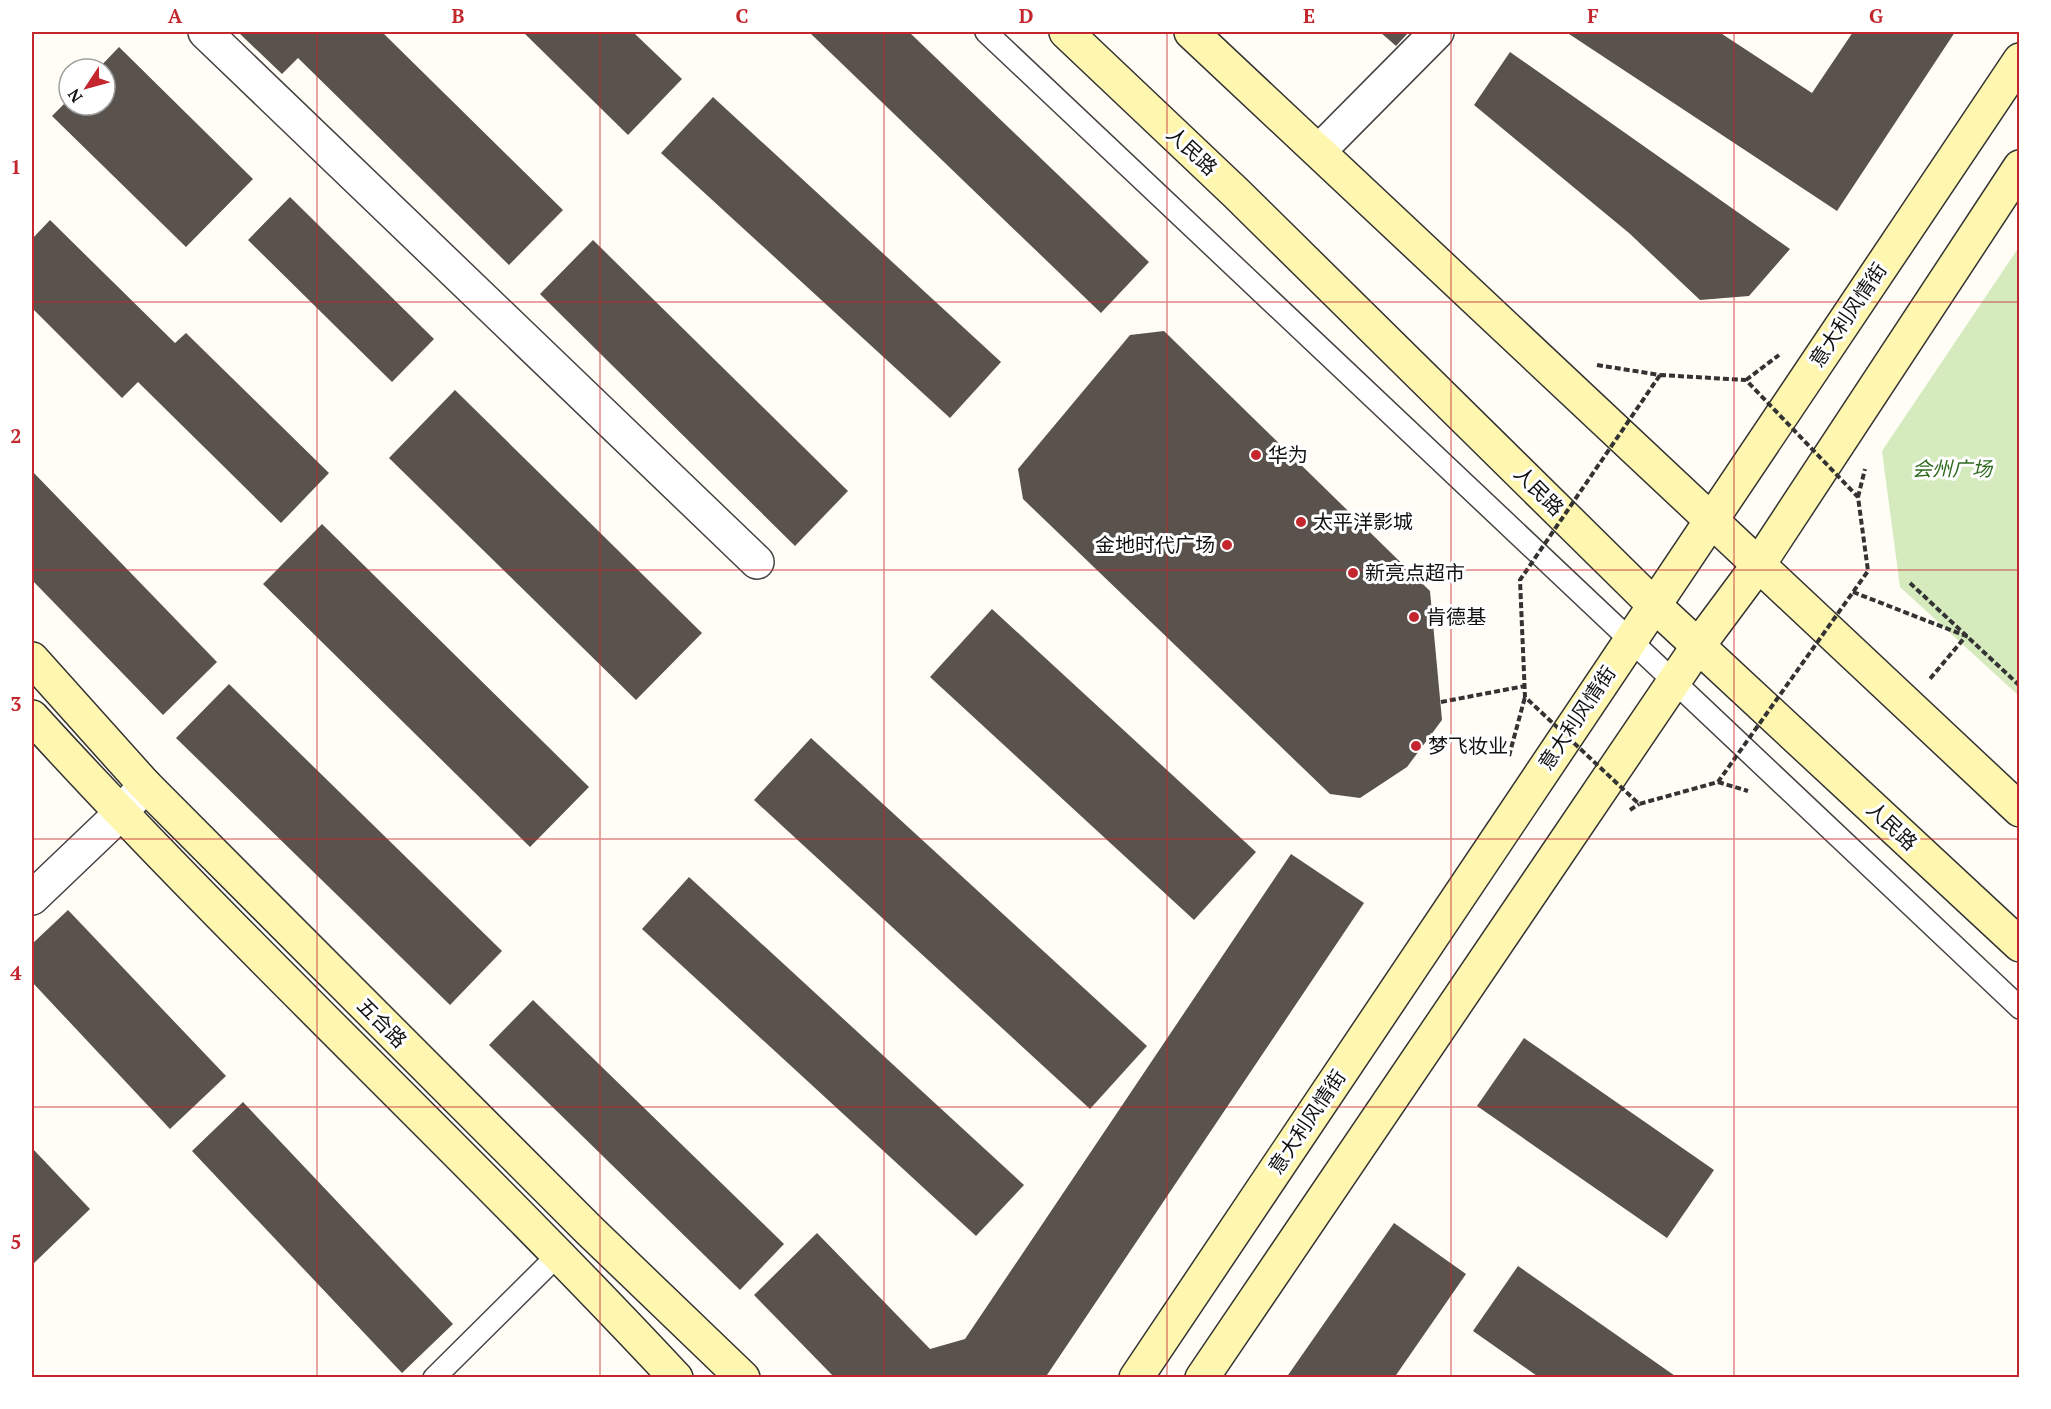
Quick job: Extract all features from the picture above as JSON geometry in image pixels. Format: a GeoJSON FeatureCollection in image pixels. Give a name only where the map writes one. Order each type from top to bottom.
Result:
{"type":"FeatureCollection","features":[{"type":"Feature","properties":{"kind":"street"},"geometry":{"type":"LineString","coordinates":[[205,32],[757,562]]}},
{"type":"Feature","properties":{"kind":"street","name":"人民路"},"geometry":{"type":"LineString","coordinates":[[1066,32],[1236,193],[1653,604],[2019,945]]}},
{"type":"Feature","properties":{"kind":"street"},"geometry":{"type":"LineString","coordinates":[[1191,32],[1711,518],[2019,810]]}},
{"type":"Feature","properties":{"kind":"street"},"geometry":{"type":"LineString","coordinates":[[1319,151],[1437,32]]}},
{"type":"Feature","properties":{"kind":"street","name":"意大利风情街"},"geometry":{"type":"LineString","coordinates":[[1136,1377],[2019,60]]}},
{"type":"Feature","properties":{"kind":"street"},"geometry":{"type":"LineString","coordinates":[[1202,1377],[1674,681],[1759,564],[2019,167]]}},
{"type":"Feature","properties":{"kind":"street","name":"五合路"},"geometry":{"type":"LineString","coordinates":[[32,659],[145,785],[589,1230],[743,1377]]}},
{"type":"Feature","properties":{"kind":"street","name":"五合路"},"geometry":{"type":"LineString","coordinates":[[32,717],[120,814],[560,1253],[676,1377]]}},
{"type":"Feature","properties":{"kind":"street"},"geometry":{"type":"LineString","coordinates":[[32,898],[120,814],[145,785]]}},
{"type":"Feature","properties":{"kind":"lane"},"geometry":{"type":"LineString","coordinates":[[986,32],[2019,1008]]}},
{"type":"Feature","properties":{"kind":"lane"},"geometry":{"type":"LineString","coordinates":[[434,1377],[560,1253]]}},
{"type":"Feature","properties":{"kind":"path"},"geometry":{"type":"LineString","coordinates":[[1660,375],[1746,380],[1858,497],[1868,571],[1718,782],[1639,804],[1525,697],[1525,686],[1520,580],[1660,375]]}},
{"type":"Feature","properties":{"kind":"path"},"geometry":{"type":"LineString","coordinates":[[1910,583],[2019,686]]}},
{"type":"Feature","properties":{"kind":"path"},"geometry":{"type":"LineString","coordinates":[[1853,592],[1966,636]]}},
{"type":"Feature","properties":{"kind":"path"},"geometry":{"type":"LineString","coordinates":[[1908,705],[1966,636]]}},
{"type":"Feature","properties":{"kind":"path"},"geometry":{"type":"LineString","coordinates":[[1441,702],[1525,686]]}},
{"type":"Feature","properties":{"kind":"green space","name":"会州广场"},"geometry":{"type":"Polygon","coordinates":[[[2019,247],[2019,696],[1900,587],[1882,451],[2019,247]]]}},
{"type":"Feature","properties":{"kind":"building"},"geometry":{"type":"Polygon","coordinates":[[[238,32],[382,32],[563,210],[509,265],[298,58],[282,74],[238,32]]]}},
{"type":"Feature","properties":{"kind":"building"},"geometry":{"type":"Polygon","coordinates":[[[523,32],[633,32],[682,79],[628,135],[523,32]]]}},
{"type":"Feature","properties":{"kind":"building"},"geometry":{"type":"Polygon","coordinates":[[[809,32],[909,32],[1149,262],[1101,313],[809,32]]]}},
{"type":"Feature","properties":{"kind":"building"},"geometry":{"type":"Polygon","coordinates":[[[1380,32],[1409,32],[1396,46],[1380,32]]]}},
{"type":"Feature","properties":{"kind":"building"},"geometry":{"type":"Polygon","coordinates":[[[1566,32],[1719,32],[1812,93],[1853,32],[1955,32],[1837,211],[1566,32]]]}},
{"type":"Feature","properties":{"kind":"building"},"geometry":{"type":"Polygon","coordinates":[[[119,47],[253,179],[186,247],[52,116],[57,111],[57,117],[117,117],[117,57],[109,57],[119,47]]]}},
{"type":"Feature","properties":{"kind":"building"},"geometry":{"type":"Polygon","coordinates":[[[1510,52],[1790,249],[1749,296],[1700,300],[1629,233],[1474,105],[1510,52]]]}},
{"type":"Feature","properties":{"kind":"building"},"geometry":{"type":"Polygon","coordinates":[[[713,97],[1001,362],[950,418],[661,153],[713,97]]]}},
{"type":"Feature","properties":{"kind":"building"},"geometry":{"type":"Polygon","coordinates":[[[290,197],[434,339],[392,382],[248,240],[290,197]]]}},
{"type":"Feature","properties":{"kind":"building"},"geometry":{"type":"Polygon","coordinates":[[[50,220],[175,343],[186,333],[329,473],[281,523],[138,382],[122,398],[32,308],[32,239],[50,220]]]}},
{"type":"Feature","properties":{"kind":"building"},"geometry":{"type":"Polygon","coordinates":[[[593,240],[848,491],[795,546],[540,294],[593,240]]]}},
{"type":"Feature","properties":{"kind":"building","name":"金地时代广场"},"geometry":{"type":"Polygon","coordinates":[[[1164,331],[1430,591],[1442,720],[1407,767],[1360,798],[1330,794],[1023,499],[1018,469],[1130,335],[1164,331]]]}},
{"type":"Feature","properties":{"kind":"building"},"geometry":{"type":"Polygon","coordinates":[[[455,390],[702,633],[636,700],[389,458],[455,390]]]}},
{"type":"Feature","properties":{"kind":"building"},"geometry":{"type":"Polygon","coordinates":[[[32,471],[217,662],[163,715],[32,580],[32,471]]]}},
{"type":"Feature","properties":{"kind":"building"},"geometry":{"type":"Polygon","coordinates":[[[322,524],[589,787],[530,847],[263,584],[322,524]]]}},
{"type":"Feature","properties":{"kind":"building"},"geometry":{"type":"Polygon","coordinates":[[[992,609],[1256,852],[1194,920],[930,677],[992,609]]]}},
{"type":"Feature","properties":{"kind":"building"},"geometry":{"type":"Polygon","coordinates":[[[229,684],[502,951],[450,1005],[176,738],[229,684]]]}},
{"type":"Feature","properties":{"kind":"building"},"geometry":{"type":"Polygon","coordinates":[[[811,738],[1147,1046],[1090,1109],[754,800],[811,738]]]}},
{"type":"Feature","properties":{"kind":"building"},"geometry":{"type":"Polygon","coordinates":[[[1291,854],[1364,903],[1045,1378],[835,1378],[754,1295],[817,1233],[930,1349],[965,1339],[1291,854]]]}},
{"type":"Feature","properties":{"kind":"building"},"geometry":{"type":"Polygon","coordinates":[[[689,877],[1024,1185],[976,1236],[642,929],[689,877]]]}},
{"type":"Feature","properties":{"kind":"building"},"geometry":{"type":"Polygon","coordinates":[[[68,910],[226,1076],[170,1129],[32,982],[32,944],[68,910]]]}},
{"type":"Feature","properties":{"kind":"building"},"geometry":{"type":"Polygon","coordinates":[[[533,1000],[784,1244],[740,1290],[489,1045],[533,1000]]]}},
{"type":"Feature","properties":{"kind":"building"},"geometry":{"type":"Polygon","coordinates":[[[1524,1038],[1714,1170],[1667,1238],[1477,1106],[1524,1038]]]}},
{"type":"Feature","properties":{"kind":"building"},"geometry":{"type":"Polygon","coordinates":[[[243,1102],[453,1324],[402,1373],[192,1151],[243,1102]]]}},
{"type":"Feature","properties":{"kind":"building"},"geometry":{"type":"Polygon","coordinates":[[[32,1148],[90,1209],[32,1265],[32,1148]]]}},
{"type":"Feature","properties":{"kind":"building"},"geometry":{"type":"Polygon","coordinates":[[[1394,1223],[1466,1274],[1394,1378],[1286,1378],[1394,1223]]]}},
{"type":"Feature","properties":{"kind":"building"},"geometry":{"type":"Polygon","coordinates":[[[1518,1266],[1678,1378],[1540,1378],[1473,1331],[1518,1266]]]}},
{"type":"Feature","properties":{"kind":"place","name":"华为"},"geometry":{"type":"Point","coordinates":[1256,455]}},
{"type":"Feature","properties":{"kind":"place","name":"太平洋影城"},"geometry":{"type":"Point","coordinates":[1301,522]}},
{"type":"Feature","properties":{"kind":"place","name":"金地时代广场"},"geometry":{"type":"Point","coordinates":[1227,545]}},
{"type":"Feature","properties":{"kind":"place","name":"新亮点超市"},"geometry":{"type":"Point","coordinates":[1353,573]}},
{"type":"Feature","properties":{"kind":"place","name":"肯德基"},"geometry":{"type":"Point","coordinates":[1414,617]}},
{"type":"Feature","properties":{"kind":"place","name":"梦飞妆业"},"geometry":{"type":"Point","coordinates":[1416,746]}}]}
